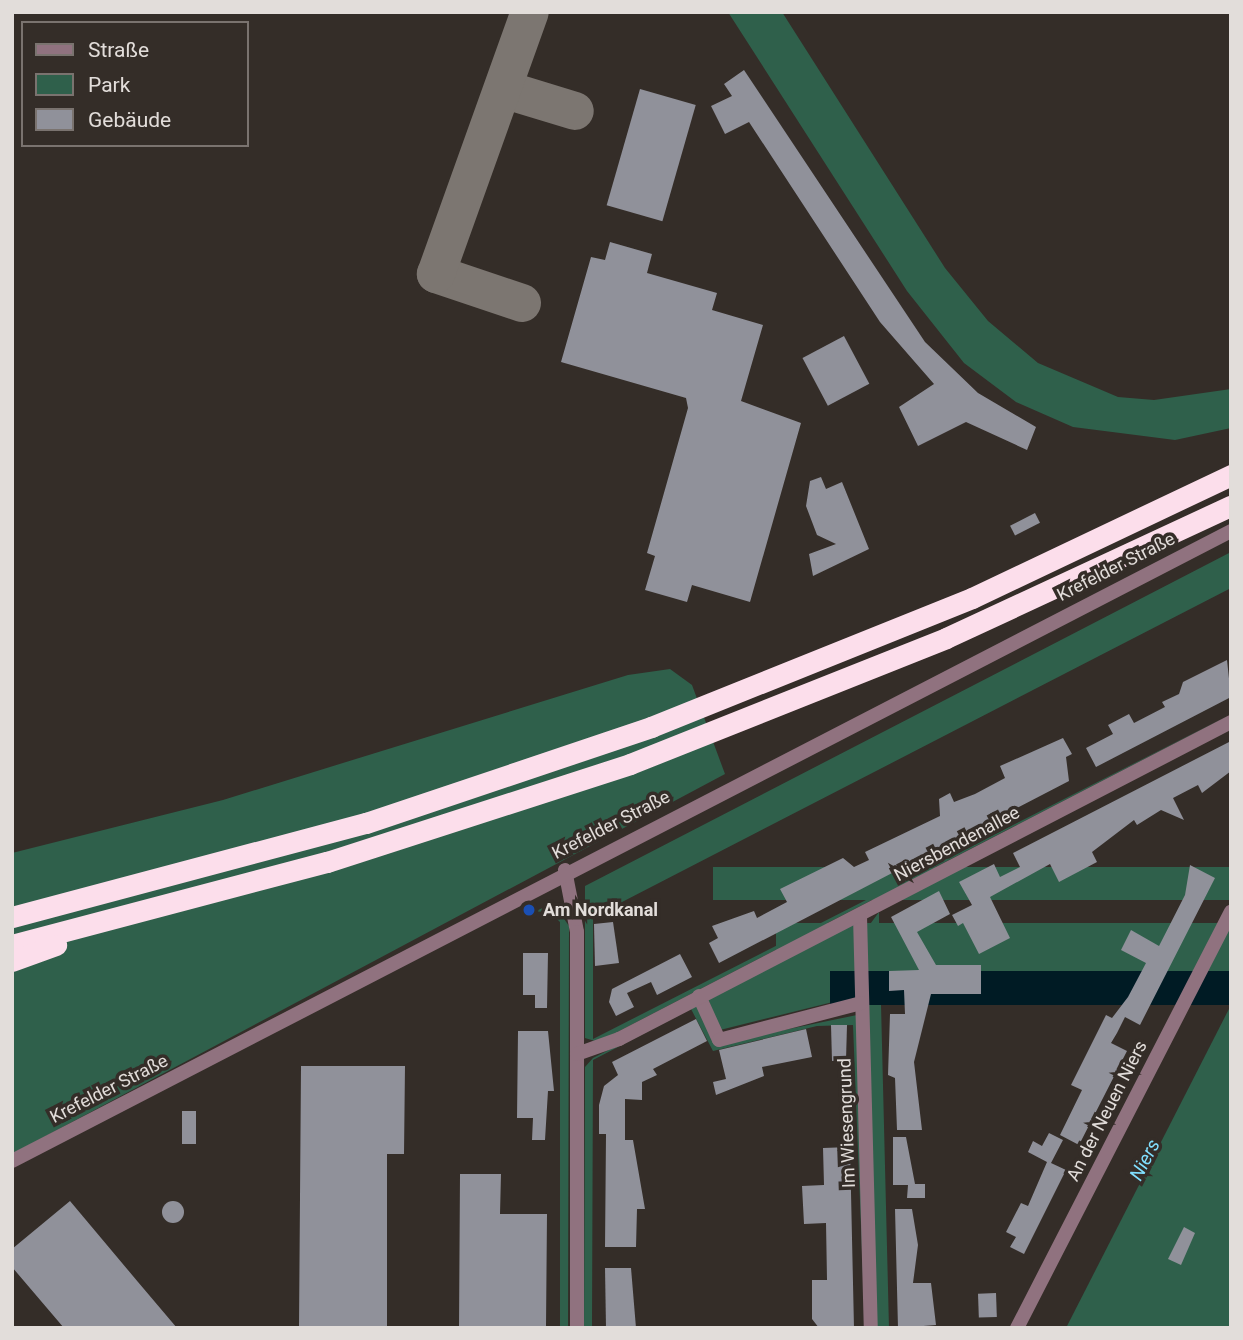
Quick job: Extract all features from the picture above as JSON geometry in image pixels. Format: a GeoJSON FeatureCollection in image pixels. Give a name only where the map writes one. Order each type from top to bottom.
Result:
{"type":"FeatureCollection","features":[{"type":"Feature","properties":{"kind":"highway"},"geometry":{"type":"LineString","coordinates":[[12,917],[366,823],[689,713],[962,602],[1231,475]]}},
{"type":"Feature","properties":{"kind":"highway"},"geometry":{"type":"LineString","coordinates":[[12,945],[129,916],[401,841],[700,738],[983,623],[1231,506]]}},
{"type":"Feature","properties":{"kind":"highway"},"geometry":{"type":"LineString","coordinates":[[12,961],[129,916]]}},
{"type":"Feature","properties":{"kind":"street","name":"Krefelder Straße"},"geometry":{"type":"LineString","coordinates":[[12,1161],[565,870],[1231,530]]}},
{"type":"Feature","properties":{"kind":"street","name":"Niersbendenallee"},"geometry":{"type":"LineString","coordinates":[[577,1054],[860,916],[1231,722]]}},
{"type":"Feature","properties":{"kind":"street"},"geometry":{"type":"LineString","coordinates":[[565,870],[576,917],[577,1328]]}},
{"type":"Feature","properties":{"kind":"street","name":"An der Neuen Niers"},"geometry":{"type":"LineString","coordinates":[[1017,1328],[1231,912]]}},
{"type":"Feature","properties":{"kind":"street","name":"Im Wiesengrund"},"geometry":{"type":"LineString","coordinates":[[860,916],[871,1328]]}},
{"type":"Feature","properties":{"kind":"street"},"geometry":{"type":"LineString","coordinates":[[699,996],[719,1040],[861,1003]]}},
{"type":"Feature","properties":{"kind":"green space"},"geometry":{"type":"Polygon","coordinates":[[[728,12],[782,12],[945,268],[988,321],[1038,363],[1118,397],[1154,400],[1231,389],[1231,428],[1175,440],[1073,427],[1016,402],[964,363],[907,291],[728,12]]]}},
{"type":"Feature","properties":{"kind":"green space"},"geometry":{"type":"Polygon","coordinates":[[[1231,552],[1231,588],[593,917],[593,1039],[1231,714],[598,1042],[585,1038],[585,886],[1231,552]]]}},
{"type":"Feature","properties":{"kind":"green space"},"geometry":{"type":"Polygon","coordinates":[[[670,669],[692,685],[725,774],[12,1154],[12,853],[223,800],[628,675],[670,669]]]}},
{"type":"Feature","properties":{"kind":"green space"},"geometry":{"type":"Polygon","coordinates":[[[713,867],[1231,867],[1231,900],[713,900],[713,867]]]}},
{"type":"Feature","properties":{"kind":"green space"},"geometry":{"type":"Polygon","coordinates":[[[553,903],[569,926],[568,1328],[560,1328],[560,922],[549,911],[534,912],[553,903]]]}},
{"type":"Feature","properties":{"kind":"green space"},"geometry":{"type":"Polygon","coordinates":[[[879,912],[889,1328],[876,1328],[865,931],[879,912]]]}},
{"type":"Feature","properties":{"kind":"green space"},"geometry":{"type":"Polygon","coordinates":[[[776,923],[1231,923],[1231,971],[776,971],[776,923]]]}},
{"type":"Feature","properties":{"kind":"green space"},"geometry":{"type":"Polygon","coordinates":[[[847,928],[855,939],[853,997],[720,1030],[708,999],[847,928]]]}},
{"type":"Feature","properties":{"kind":"green space"},"geometry":{"type":"Polygon","coordinates":[[[696,1005],[715,1044],[857,1015],[865,1328],[853,1025],[817,1026],[713,1051],[691,1009],[593,1060],[592,1328],[584,1328],[585,1067],[593,1058],[696,1005]]]}},
{"type":"Feature","properties":{"kind":"green space"},"geometry":{"type":"Polygon","coordinates":[[[1231,1005],[1231,1328],[1066,1328],[1231,1005]]]}},
{"type":"Feature","properties":{"kind":"water"},"geometry":{"type":"Polygon","coordinates":[[[830,971],[1231,971],[1231,1005],[830,1005],[830,971]]]}},
{"type":"Feature","properties":{"kind":"building"},"geometry":{"type":"Polygon","coordinates":[[[744,70],[925,342],[978,393],[1036,427],[1027,450],[966,422],[918,446],[899,407],[934,384],[880,322],[749,122],[725,134],[711,106],[732,96],[724,84],[744,70]]]}},
{"type":"Feature","properties":{"kind":"building"},"geometry":{"type":"Polygon","coordinates":[[[640,89],[696,105],[662,221],[607,205],[640,89]]]}},
{"type":"Feature","properties":{"kind":"building"},"geometry":{"type":"Polygon","coordinates":[[[610,242],[652,254],[647,273],[717,293],[712,310],[763,325],[741,401],[801,423],[750,602],[692,585],[687,602],[645,590],[655,556],[647,553],[688,408],[686,398],[561,362],[591,257],[605,260],[610,242]]]}},
{"type":"Feature","properties":{"kind":"building"},"geometry":{"type":"Polygon","coordinates":[[[844,336],[869,384],[828,406],[803,358],[844,336]]]}},
{"type":"Feature","properties":{"kind":"building"},"geometry":{"type":"Polygon","coordinates":[[[821,477],[826,489],[842,482],[869,549],[813,576],[809,554],[836,544],[817,535],[806,506],[810,481],[821,477]]]}},
{"type":"Feature","properties":{"kind":"building"},"geometry":{"type":"Polygon","coordinates":[[[1035,513],[1040,523],[1015,536],[1010,526],[1035,513]]]}},
{"type":"Feature","properties":{"kind":"building"},"geometry":{"type":"Polygon","coordinates":[[[1227,660],[1231,697],[1096,767],[1086,748],[1113,734],[1108,725],[1129,714],[1134,723],[1165,707],[1162,702],[1179,694],[1183,682],[1227,660]]]}},
{"type":"Feature","properties":{"kind":"building"},"geometry":{"type":"Polygon","coordinates":[[[1063,738],[1072,754],[1066,757],[1069,781],[719,963],[709,943],[718,938],[712,926],[754,911],[757,918],[787,902],[780,889],[843,858],[854,867],[869,860],[865,852],[940,816],[939,799],[950,793],[954,802],[975,794],[1005,778],[1000,766],[1063,738]]]}},
{"type":"Feature","properties":{"kind":"building"},"geometry":{"type":"Polygon","coordinates":[[[1231,741],[1231,771],[1202,793],[1198,785],[1173,798],[1184,820],[1161,810],[1137,825],[1134,820],[1092,852],[1097,862],[1059,882],[1050,864],[990,897],[1010,938],[979,954],[963,923],[958,926],[952,915],[972,905],[959,882],[994,864],[1000,877],[1020,867],[1013,853],[1231,741]]]}},
{"type":"Feature","properties":{"kind":"building"},"geometry":{"type":"Polygon","coordinates":[[[1190,865],[1215,878],[1140,1025],[1125,1017],[1111,1043],[1127,1051],[1079,1145],[1060,1135],[1082,1090],[1071,1085],[1106,1015],[1112,1018],[1128,997],[1146,963],[1121,950],[1131,930],[1159,946],[1185,895],[1190,865]]]}},
{"type":"Feature","properties":{"kind":"building"},"geometry":{"type":"Polygon","coordinates":[[[939,891],[950,914],[917,932],[936,965],[981,965],[981,994],[931,994],[914,1062],[922,1130],[897,1130],[895,1078],[888,1075],[890,1014],[905,1014],[904,990],[889,991],[889,971],[919,970],[891,917],[939,891]]]}},
{"type":"Feature","properties":{"kind":"building"},"geometry":{"type":"Polygon","coordinates":[[[613,922],[619,963],[595,966],[594,924],[613,922]]]}},
{"type":"Feature","properties":{"kind":"building"},"geometry":{"type":"Polygon","coordinates":[[[523,953],[548,953],[547,1008],[535,1008],[535,995],[523,995],[523,953]]]}},
{"type":"Feature","properties":{"kind":"building"},"geometry":{"type":"Polygon","coordinates":[[[680,954],[692,977],[657,995],[651,982],[627,993],[634,1007],[616,1016],[609,1002],[612,989],[680,954]]]}},
{"type":"Feature","properties":{"kind":"building"},"geometry":{"type":"Polygon","coordinates":[[[696,1019],[707,1041],[653,1069],[657,1075],[642,1082],[642,1100],[625,1099],[625,1140],[633,1140],[645,1209],[637,1209],[636,1247],[605,1247],[606,1134],[599,1134],[599,1105],[604,1086],[618,1075],[612,1062],[696,1019]]]}},
{"type":"Feature","properties":{"kind":"building"},"geometry":{"type":"Polygon","coordinates":[[[831,1025],[847,1025],[846,1060],[832,1061],[831,1025]]]}},
{"type":"Feature","properties":{"kind":"building"},"geometry":{"type":"Polygon","coordinates":[[[806,1029],[812,1057],[762,1067],[764,1076],[716,1095],[713,1082],[726,1079],[719,1050],[806,1029]]]}},
{"type":"Feature","properties":{"kind":"building"},"geometry":{"type":"Polygon","coordinates":[[[518,1031],[548,1031],[554,1091],[548,1091],[545,1140],[532,1140],[533,1118],[517,1118],[518,1031]]]}},
{"type":"Feature","properties":{"kind":"building"},"geometry":{"type":"Polygon","coordinates":[[[301,1066],[405,1066],[404,1154],[387,1154],[387,1328],[299,1328],[301,1066]]]}},
{"type":"Feature","properties":{"kind":"building"},"geometry":{"type":"Polygon","coordinates":[[[182,1111],[196,1111],[196,1144],[182,1144],[182,1111]]]}},
{"type":"Feature","properties":{"kind":"building"},"geometry":{"type":"Polygon","coordinates":[[[1049,1133],[1063,1140],[1051,1163],[1066,1170],[1024,1254],[1010,1247],[1016,1237],[1006,1232],[1021,1203],[1028,1206],[1047,1162],[1028,1152],[1033,1141],[1042,1146],[1049,1133]]]}},
{"type":"Feature","properties":{"kind":"building"},"geometry":{"type":"Polygon","coordinates":[[[893,1137],[906,1137],[915,1184],[925,1184],[925,1198],[907,1198],[908,1185],[893,1185],[893,1137]]]}},
{"type":"Feature","properties":{"kind":"building"},"geometry":{"type":"Polygon","coordinates":[[[850,1147],[854,1328],[819,1328],[812,1319],[812,1280],[827,1280],[826,1223],[804,1224],[802,1186],[824,1185],[823,1148],[850,1147]]]}},
{"type":"Feature","properties":{"kind":"building"},"geometry":{"type":"Polygon","coordinates":[[[460,1174],[501,1174],[500,1214],[547,1214],[546,1328],[459,1328],[460,1174]]]}},
{"type":"Feature","properties":{"kind":"building"},"geometry":{"type":"Polygon","coordinates":[[[70,1201],[177,1328],[64,1328],[12,1267],[12,1249],[70,1201]]]}},
{"type":"Feature","properties":{"kind":"building"},"geometry":{"type":"Polygon","coordinates":[[[173,1201],[183,1208],[184,1212],[177,1222],[173,1223],[163,1216],[162,1212],[169,1202],[173,1201]]]}},
{"type":"Feature","properties":{"kind":"building"},"geometry":{"type":"Polygon","coordinates":[[[895,1209],[912,1209],[918,1245],[913,1283],[931,1283],[936,1325],[898,1328],[895,1209]]]}},
{"type":"Feature","properties":{"kind":"building"},"geometry":{"type":"Polygon","coordinates":[[[1184,1227],[1195,1233],[1181,1265],[1168,1259],[1184,1227]]]}},
{"type":"Feature","properties":{"kind":"building"},"geometry":{"type":"Polygon","coordinates":[[[605,1268],[631,1268],[636,1328],[606,1328],[605,1268]]]}},
{"type":"Feature","properties":{"kind":"building"},"geometry":{"type":"Polygon","coordinates":[[[996,1293],[997,1317],[979,1318],[978,1294],[996,1293]]]}},
{"type":"Feature","properties":{"kind":"taxiway"},"geometry":{"type":"LineString","coordinates":[[522,303],[436,274],[530,12]]}},
{"type":"Feature","properties":{"kind":"taxiway"},"geometry":{"type":"LineString","coordinates":[[503,89],[575,111]]}},
{"type":"Feature","properties":{"kind":"place","name":"Am Nordkanal"},"geometry":{"type":"Point","coordinates":[529,910]}},
{"type":"Feature","properties":{"kind":"water label","name":"Niers"},"geometry":{"type":"Point","coordinates":[1145,1160]}}]}
